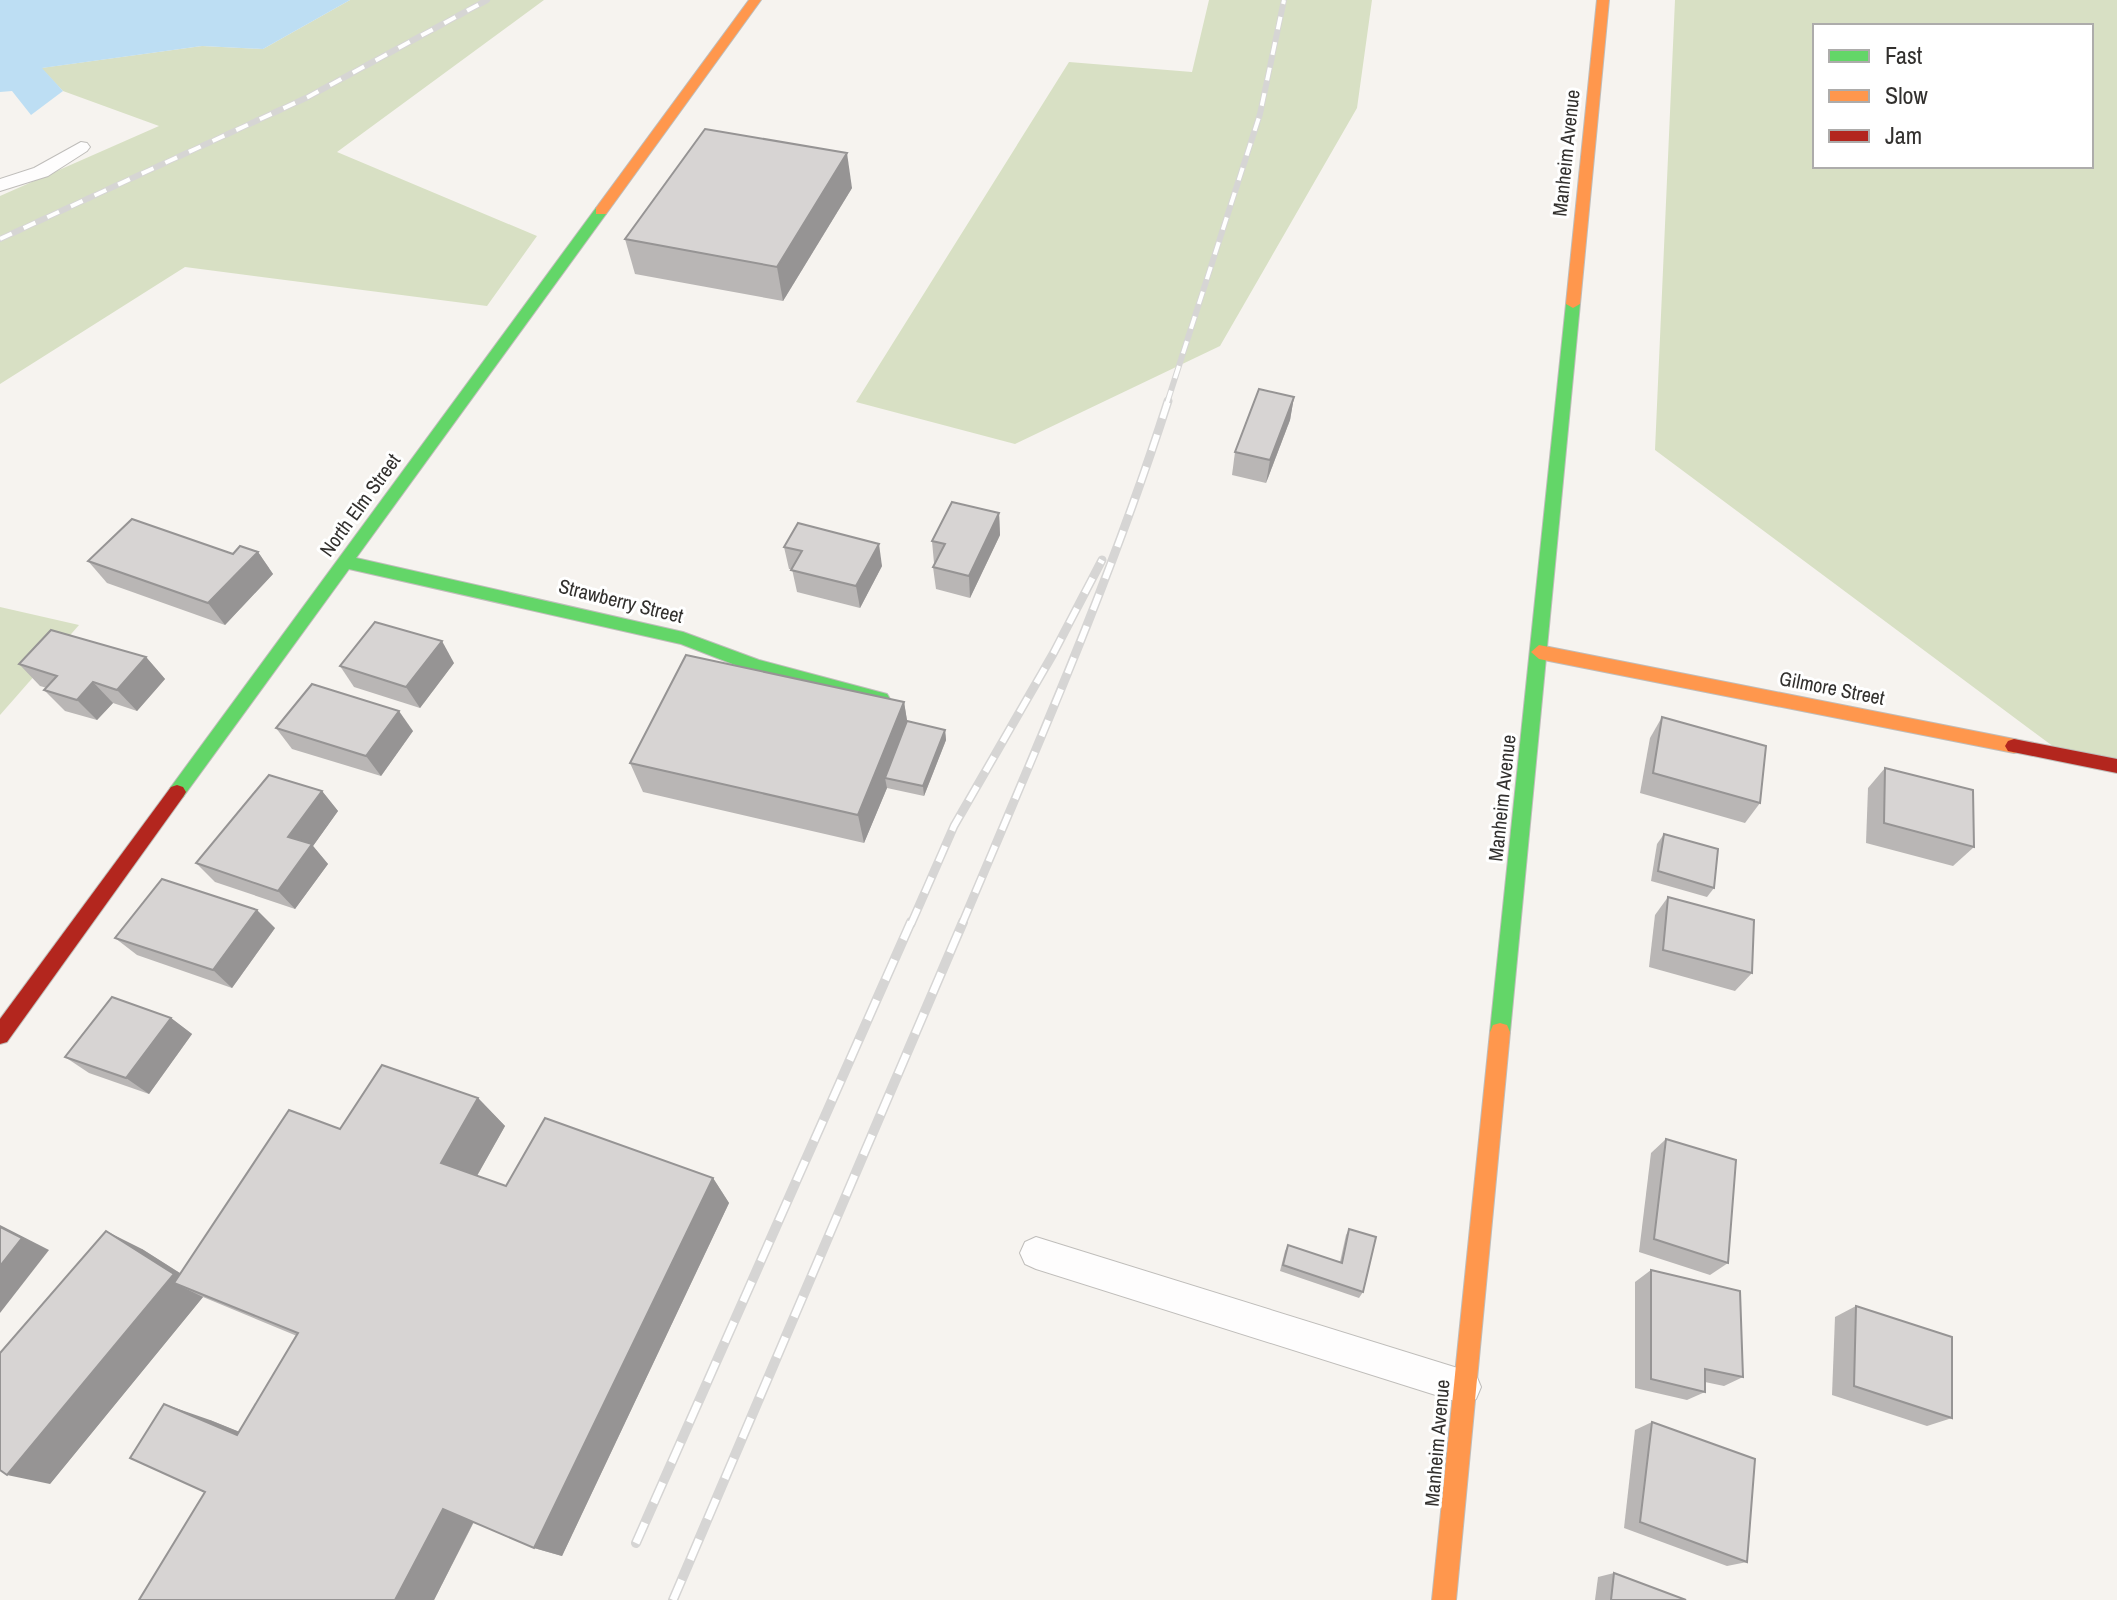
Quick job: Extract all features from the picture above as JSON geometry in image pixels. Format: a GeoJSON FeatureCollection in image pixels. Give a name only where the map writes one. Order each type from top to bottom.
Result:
{"type":"FeatureCollection","features":[{"type":"Feature","properties":{"kind":"street","name":"North Elm Street"},"geometry":{"type":"LineString","coordinates":[[0,1035],[755,0]]}},
{"type":"Feature","properties":{"kind":"street","name":"Manheim Avenue"},"geometry":{"type":"LineString","coordinates":[[1444,1600],[1603,0]]}},
{"type":"Feature","properties":{"kind":"street","name":"Strawberry Street"},"geometry":{"type":"LineString","coordinates":[[346,562],[633,625],[683,638],[756,666],[881,699]]}},
{"type":"Feature","properties":{"kind":"street","name":"Gilmore Street"},"geometry":{"type":"LineString","coordinates":[[1539,652],[2117,766]]}},
{"type":"Feature","properties":{"kind":"lane"},"geometry":{"type":"LineString","coordinates":[[0,185],[41,172],[81,147]]}},
{"type":"Feature","properties":{"kind":"lane"},"geometry":{"type":"LineString","coordinates":[[1036,1253],[1464,1387]]}},
{"type":"Feature","properties":{"kind":"green space"},"geometry":{"type":"Polygon","coordinates":[[[350,0],[544,0],[337,152],[537,236],[487,306],[185,267],[0,384],[0,196],[159,126],[63,91],[41,68],[202,46],[263,49],[350,0]]]}},
{"type":"Feature","properties":{"kind":"green space"},"geometry":{"type":"Polygon","coordinates":[[[1209,0],[1372,0],[1357,108],[1220,346],[1015,444],[856,402],[1069,62],[1192,72],[1209,0]]]}},
{"type":"Feature","properties":{"kind":"green space"},"geometry":{"type":"Polygon","coordinates":[[[1675,0],[2117,0],[2117,761],[2058,750],[1655,450],[1675,0]]]}},
{"type":"Feature","properties":{"kind":"green space"},"geometry":{"type":"Polygon","coordinates":[[[0,607],[79,625],[0,715],[0,607]]]}},
{"type":"Feature","properties":{"kind":"water"},"geometry":{"type":"Polygon","coordinates":[[[0,0],[350,0],[263,49],[202,46],[42,68],[63,91],[31,115],[12,91],[0,92],[0,0]]]}},
{"type":"Feature","properties":{"kind":"building"},"geometry":{"type":"Polygon","coordinates":[[[705,129],[847,153],[777,267],[625,239],[705,129]]]}},
{"type":"Feature","properties":{"kind":"building"},"geometry":{"type":"Polygon","coordinates":[[[1259,389],[1294,397],[1270,460],[1235,452],[1259,389]]]}},
{"type":"Feature","properties":{"kind":"building"},"geometry":{"type":"Polygon","coordinates":[[[952,502],[999,513],[969,576],[933,567],[945,544],[932,541],[952,502]]]}},
{"type":"Feature","properties":{"kind":"building"},"geometry":{"type":"Polygon","coordinates":[[[132,519],[233,554],[240,546],[258,552],[208,603],[88,561],[132,519]]]}},
{"type":"Feature","properties":{"kind":"building"},"geometry":{"type":"Polygon","coordinates":[[[798,523],[879,544],[856,586],[791,570],[802,551],[784,547],[798,523]]]}},
{"type":"Feature","properties":{"kind":"building"},"geometry":{"type":"Polygon","coordinates":[[[375,622],[442,641],[406,687],[340,666],[375,622]]]}},
{"type":"Feature","properties":{"kind":"building"},"geometry":{"type":"Polygon","coordinates":[[[51,630],[146,657],[117,690],[93,682],[77,700],[44,690],[57,676],[19,664],[51,630]]]}},
{"type":"Feature","properties":{"kind":"building"},"geometry":{"type":"Polygon","coordinates":[[[686,655],[904,702],[858,815],[630,763],[686,655]]]}},
{"type":"Feature","properties":{"kind":"building"},"geometry":{"type":"Polygon","coordinates":[[[312,684],[399,711],[366,756],[276,728],[312,684]]]}},
{"type":"Feature","properties":{"kind":"building"},"geometry":{"type":"Polygon","coordinates":[[[1662,717],[1766,746],[1760,803],[1653,773],[1662,717]]]}},
{"type":"Feature","properties":{"kind":"building"},"geometry":{"type":"Polygon","coordinates":[[[907,721],[945,730],[923,786],[885,778],[907,721]]]}},
{"type":"Feature","properties":{"kind":"building"},"geometry":{"type":"Polygon","coordinates":[[[1885,768],[1973,790],[1974,847],[1884,823],[1885,768]]]}},
{"type":"Feature","properties":{"kind":"building"},"geometry":{"type":"Polygon","coordinates":[[[269,775],[322,791],[288,837],[312,844],[278,891],[196,863],[269,775]]]}},
{"type":"Feature","properties":{"kind":"building"},"geometry":{"type":"Polygon","coordinates":[[[1664,834],[1718,849],[1714,888],[1658,871],[1664,834]]]}},
{"type":"Feature","properties":{"kind":"building"},"geometry":{"type":"Polygon","coordinates":[[[162,879],[257,910],[213,970],[115,938],[162,879]]]}},
{"type":"Feature","properties":{"kind":"building"},"geometry":{"type":"Polygon","coordinates":[[[1668,897],[1754,920],[1752,973],[1663,950],[1668,897]]]}},
{"type":"Feature","properties":{"kind":"building"},"geometry":{"type":"Polygon","coordinates":[[[112,997],[171,1018],[126,1078],[65,1057],[112,997]]]}},
{"type":"Feature","properties":{"kind":"building"},"geometry":{"type":"Polygon","coordinates":[[[382,1065],[478,1098],[441,1163],[506,1186],[545,1118],[713,1178],[534,1548],[443,1509],[395,1600],[139,1600],[205,1492],[130,1458],[164,1404],[237,1435],[298,1333],[174,1283],[289,1110],[340,1129],[382,1065]]]}},
{"type":"Feature","properties":{"kind":"building"},"geometry":{"type":"Polygon","coordinates":[[[1666,1139],[1736,1160],[1728,1263],[1654,1239],[1666,1139]]]}},
{"type":"Feature","properties":{"kind":"building"},"geometry":{"type":"Polygon","coordinates":[[[0,1227],[22,1238],[0,1266],[0,1227]]]}},
{"type":"Feature","properties":{"kind":"building"},"geometry":{"type":"Polygon","coordinates":[[[1349,1229],[1376,1237],[1363,1292],[1283,1265],[1288,1245],[1342,1263],[1349,1229]]]}},
{"type":"Feature","properties":{"kind":"building"},"geometry":{"type":"Polygon","coordinates":[[[106,1231],[174,1274],[7,1475],[0,1470],[0,1353],[106,1231]]]}},
{"type":"Feature","properties":{"kind":"building"},"geometry":{"type":"Polygon","coordinates":[[[1651,1270],[1740,1291],[1743,1377],[1705,1369],[1705,1392],[1651,1379],[1651,1270]]]}},
{"type":"Feature","properties":{"kind":"building"},"geometry":{"type":"Polygon","coordinates":[[[1856,1306],[1952,1337],[1952,1418],[1854,1386],[1856,1306]]]}},
{"type":"Feature","properties":{"kind":"building"},"geometry":{"type":"Polygon","coordinates":[[[1652,1422],[1755,1459],[1747,1562],[1640,1522],[1652,1422]]]}},
{"type":"Feature","properties":{"kind":"building"},"geometry":{"type":"Polygon","coordinates":[[[1614,1573],[1686,1600],[1611,1600],[1614,1573]]]}},
{"type":"Feature","properties":{"kind":"railway"},"geometry":{"type":"LineString","coordinates":[[0,239],[308,97],[487,0]]}},
{"type":"Feature","properties":{"kind":"railway"},"geometry":{"type":"LineString","coordinates":[[1167,403],[1260,114],[1284,0]]}},
{"type":"Feature","properties":{"kind":"railway"},"geometry":{"type":"LineString","coordinates":[[962,924],[1097,600],[1168,401]]}},
{"type":"Feature","properties":{"kind":"railway"},"geometry":{"type":"LineString","coordinates":[[911,924],[954,826],[1053,654],[1102,560]]}},
{"type":"Feature","properties":{"kind":"railway"},"geometry":{"type":"LineString","coordinates":[[636,1543],[911,922]]}},
{"type":"Feature","properties":{"kind":"railway"},"geometry":{"type":"LineString","coordinates":[[673,1600],[963,922]]}},
{"type":"Feature","properties":{"kind":"traffic: fast"},"geometry":{"type":"LineString","coordinates":[[177,792],[601,211]]}},
{"type":"Feature","properties":{"kind":"traffic: fast"},"geometry":{"type":"LineString","coordinates":[[1500,1032],[1573,304]]}},
{"type":"Feature","properties":{"kind":"traffic: fast"},"geometry":{"type":"LineString","coordinates":[[346,562],[683,638],[756,666],[881,699]]}},
{"type":"Feature","properties":{"kind":"traffic: slow"},"geometry":{"type":"LineString","coordinates":[[601,211],[755,0]]}},
{"type":"Feature","properties":{"kind":"traffic: slow"},"geometry":{"type":"LineString","coordinates":[[1573,304],[1603,0]]}},
{"type":"Feature","properties":{"kind":"traffic: slow"},"geometry":{"type":"LineString","coordinates":[[1539,652],[2014,746]]}},
{"type":"Feature","properties":{"kind":"traffic: slow"},"geometry":{"type":"LineString","coordinates":[[1444,1600],[1500,1032]]}},
{"type":"Feature","properties":{"kind":"traffic: jam"},"geometry":{"type":"LineString","coordinates":[[2014,746],[2117,766]]}},
{"type":"Feature","properties":{"kind":"traffic: jam"},"geometry":{"type":"LineString","coordinates":[[0,1035],[177,792]]}}]}
